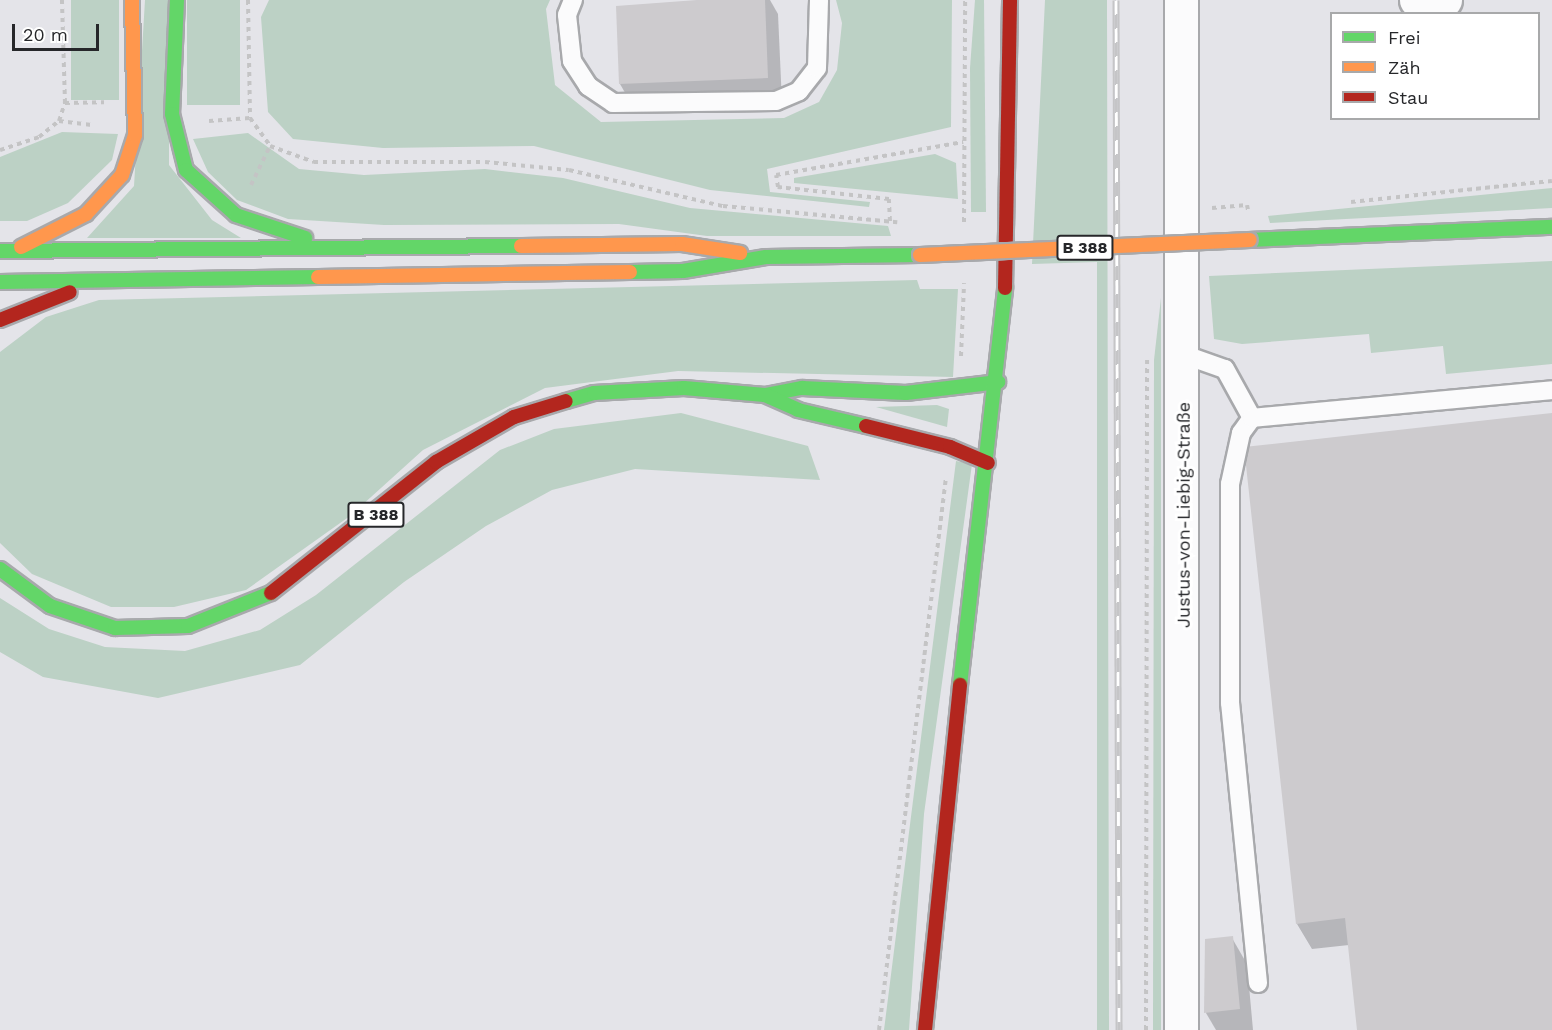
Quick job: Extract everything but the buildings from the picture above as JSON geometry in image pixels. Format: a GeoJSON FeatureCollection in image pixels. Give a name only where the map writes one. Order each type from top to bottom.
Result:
{"type":"FeatureCollection","features":[{"type":"Feature","properties":{"kind":"main road","name":"B 388"},"geometry":{"type":"LineString","coordinates":[[7,251],[86,214],[122,175],[135,135],[132,0]]}},
{"type":"Feature","properties":{"kind":"main road","name":"B 388"},"geometry":{"type":"LineString","coordinates":[[177,0],[172,114],[186,170],[236,215],[336,247]]}},
{"type":"Feature","properties":{"kind":"main road"},"geometry":{"type":"LineString","coordinates":[[926,1030],[930,951],[998,382],[1010,198],[1010,0]]}},
{"type":"Feature","properties":{"kind":"main road","name":"B 388"},"geometry":{"type":"LineString","coordinates":[[0,282],[96,283],[683,272],[766,257],[920,255],[1552,227]]}},
{"type":"Feature","properties":{"kind":"main road","name":"B 388"},"geometry":{"type":"LineString","coordinates":[[7,251],[682,244],[766,257]]}},
{"type":"Feature","properties":{"kind":"main road","name":"B 388"},"geometry":{"type":"LineString","coordinates":[[0,320],[36,301],[96,283]]}},
{"type":"Feature","properties":{"kind":"main road","name":"B 388"},"geometry":{"type":"LineString","coordinates":[[0,569],[23,590],[86,621],[115,628],[188,626],[266,596],[296,577],[436,462],[514,417],[594,393],[643,388],[765,395],[802,388],[906,393],[998,382]]}},
{"type":"Feature","properties":{"kind":"main road","name":"B 388"},"geometry":{"type":"LineString","coordinates":[[765,395],[798,410],[950,447],[988,463]]}},
{"type":"Feature","properties":{"kind":"street","name":"Justus-von-Liebig-Straße"},"geometry":{"type":"LineString","coordinates":[[1181,0],[1185,355],[1181,1030]]}},
{"type":"Feature","properties":{"kind":"street"},"geometry":{"type":"LineString","coordinates":[[1416,0],[1445,0]]}},
{"type":"Feature","properties":{"kind":"lane"},"geometry":{"type":"LineString","coordinates":[[573,0],[567,15],[572,61],[588,86],[613,103],[776,101],[799,91],[816,68],[819,0]]}},
{"type":"Feature","properties":{"kind":"lane"},"geometry":{"type":"LineString","coordinates":[[1185,355],[1226,369],[1252,418]]}},
{"type":"Feature","properties":{"kind":"lane"},"geometry":{"type":"LineString","coordinates":[[1258,982],[1230,703],[1230,484],[1241,433],[1252,418],[1552,390]]}},
{"type":"Feature","properties":{"kind":"path"},"geometry":{"type":"LineString","coordinates":[[0,150],[39,137],[59,121],[65,103],[62,0]]}},
{"type":"Feature","properties":{"kind":"path"},"geometry":{"type":"LineString","coordinates":[[248,0],[250,118],[270,146],[314,162],[485,162],[569,170],[723,206],[890,221],[889,199],[778,187],[776,175],[963,142]]}},
{"type":"Feature","properties":{"kind":"path"},"geometry":{"type":"LineString","coordinates":[[964,232],[965,0]]}},
{"type":"Feature","properties":{"kind":"path"},"geometry":{"type":"LineString","coordinates":[[65,103],[115,101]]}},
{"type":"Feature","properties":{"kind":"path"},"geometry":{"type":"LineString","coordinates":[[209,121],[250,118]]}},
{"type":"Feature","properties":{"kind":"path"},"geometry":{"type":"LineString","coordinates":[[59,121],[94,125]]}},
{"type":"Feature","properties":{"kind":"path"},"geometry":{"type":"LineString","coordinates":[[251,185],[270,146]]}},
{"type":"Feature","properties":{"kind":"path"},"geometry":{"type":"LineString","coordinates":[[1342,203],[1552,181]]}},
{"type":"Feature","properties":{"kind":"path"},"geometry":{"type":"LineString","coordinates":[[1202,208],[1247,206]]}},
{"type":"Feature","properties":{"kind":"path"},"geometry":{"type":"LineString","coordinates":[[1249,213],[1260,211]]}},
{"type":"Feature","properties":{"kind":"path"},"geometry":{"type":"LineString","coordinates":[[959,386],[964,280]]}},
{"type":"Feature","properties":{"kind":"path"},"geometry":{"type":"LineString","coordinates":[[1146,1030],[1148,355]]}},
{"type":"Feature","properties":{"kind":"path"},"geometry":{"type":"LineString","coordinates":[[879,1030],[950,447]]}},
{"type":"Feature","properties":{"kind":"green space"},"geometry":{"type":"Polygon","coordinates":[[[71,0],[119,0],[119,100],[71,100],[71,0]]]}},
{"type":"Feature","properties":{"kind":"green space"},"geometry":{"type":"Polygon","coordinates":[[[145,0],[169,0],[169,165],[212,220],[241,238],[87,238],[134,186],[145,0]]]}},
{"type":"Feature","properties":{"kind":"green space"},"geometry":{"type":"Polygon","coordinates":[[[187,0],[240,0],[240,105],[187,105],[187,0]]]}},
{"type":"Feature","properties":{"kind":"green space"},"geometry":{"type":"Polygon","coordinates":[[[269,0],[550,0],[546,9],[555,85],[601,122],[784,118],[819,102],[837,70],[842,23],[836,0],[952,0],[951,127],[767,169],[770,192],[870,202],[869,207],[710,190],[534,146],[383,148],[293,139],[268,112],[261,17],[269,0]]]}},
{"type":"Feature","properties":{"kind":"green space"},"geometry":{"type":"Polygon","coordinates":[[[975,0],[984,0],[986,212],[971,212],[970,68],[975,0]]]}},
{"type":"Feature","properties":{"kind":"green space"},"geometry":{"type":"Polygon","coordinates":[[[1045,0],[1107,0],[1109,1030],[1097,1030],[1097,262],[1032,264],[1045,0]]]}},
{"type":"Feature","properties":{"kind":"green space"},"geometry":{"type":"Polygon","coordinates":[[[62,132],[118,134],[112,160],[68,203],[27,221],[0,221],[0,157],[62,132]]]}},
{"type":"Feature","properties":{"kind":"green space"},"geometry":{"type":"Polygon","coordinates":[[[248,133],[299,169],[364,175],[485,169],[563,178],[690,208],[888,226],[891,236],[707,236],[619,224],[384,225],[288,219],[237,200],[208,172],[193,139],[248,133]]]}},
{"type":"Feature","properties":{"kind":"green space"},"geometry":{"type":"Polygon","coordinates":[[[935,154],[956,163],[958,199],[794,183],[794,178],[935,154]]]}},
{"type":"Feature","properties":{"kind":"green space"},"geometry":{"type":"Polygon","coordinates":[[[1552,188],[1552,208],[1270,223],[1268,216],[1552,188]]]}},
{"type":"Feature","properties":{"kind":"green space"},"geometry":{"type":"Polygon","coordinates":[[[1552,261],[1552,364],[1446,374],[1443,346],[1371,353],[1369,334],[1242,344],[1214,339],[1209,276],[1552,261]]]}},
{"type":"Feature","properties":{"kind":"green space"},"geometry":{"type":"Polygon","coordinates":[[[917,280],[920,289],[958,289],[953,377],[678,371],[545,388],[423,450],[350,516],[246,590],[174,607],[111,607],[32,574],[0,543],[0,352],[46,317],[99,300],[917,280]]]}},
{"type":"Feature","properties":{"kind":"green space"},"geometry":{"type":"Polygon","coordinates":[[[1161,298],[1161,1030],[1153,1030],[1154,360],[1161,298]]]}},
{"type":"Feature","properties":{"kind":"green space"},"geometry":{"type":"Polygon","coordinates":[[[937,405],[949,409],[947,427],[876,407],[937,405]]]}},
{"type":"Feature","properties":{"kind":"green space"},"geometry":{"type":"Polygon","coordinates":[[[681,413],[808,446],[820,480],[635,469],[552,490],[486,526],[404,582],[300,665],[158,698],[43,677],[0,652],[0,598],[49,629],[105,647],[185,651],[260,630],[316,595],[500,450],[554,429],[681,413]]]}},
{"type":"Feature","properties":{"kind":"green space"},"geometry":{"type":"Polygon","coordinates":[[[956,461],[972,464],[924,814],[909,1030],[884,1030],[956,461]]]}},
{"type":"Feature","properties":{"kind":"railway"},"geometry":{"type":"LineString","coordinates":[[1116,0],[1119,1030]]}},
{"type":"Feature","properties":{"kind":"traffic: fast"},"geometry":{"type":"LineString","coordinates":[[177,0],[172,114],[186,170],[236,215],[305,238]]}},
{"type":"Feature","properties":{"kind":"traffic: fast"},"geometry":{"type":"LineString","coordinates":[[1250,240],[1552,227]]}},
{"type":"Feature","properties":{"kind":"traffic: fast"},"geometry":{"type":"LineString","coordinates":[[0,251],[521,246]]}},
{"type":"Feature","properties":{"kind":"traffic: fast"},"geometry":{"type":"LineString","coordinates":[[630,272],[683,271],[766,257],[920,255]]}},
{"type":"Feature","properties":{"kind":"traffic: fast"},"geometry":{"type":"LineString","coordinates":[[0,282],[318,277]]}},
{"type":"Feature","properties":{"kind":"traffic: fast"},"geometry":{"type":"LineString","coordinates":[[960,685],[1005,288]]}},
{"type":"Feature","properties":{"kind":"traffic: fast"},"geometry":{"type":"LineString","coordinates":[[765,395],[802,388],[906,393],[998,382]]}},
{"type":"Feature","properties":{"kind":"traffic: fast"},"geometry":{"type":"LineString","coordinates":[[566,401],[594,393],[684,388],[765,395],[798,410],[866,426]]}},
{"type":"Feature","properties":{"kind":"traffic: fast"},"geometry":{"type":"LineString","coordinates":[[0,569],[50,606],[115,628],[188,626],[271,593]]}},
{"type":"Feature","properties":{"kind":"traffic: slow"},"geometry":{"type":"LineString","coordinates":[[21,247],[86,214],[122,175],[135,135],[132,0]]}},
{"type":"Feature","properties":{"kind":"traffic: slow"},"geometry":{"type":"LineString","coordinates":[[920,255],[1250,240]]}},
{"type":"Feature","properties":{"kind":"traffic: slow"},"geometry":{"type":"LineString","coordinates":[[521,246],[682,244],[740,253]]}},
{"type":"Feature","properties":{"kind":"traffic: slow"},"geometry":{"type":"LineString","coordinates":[[318,277],[630,272]]}},
{"type":"Feature","properties":{"kind":"traffic: jam"},"geometry":{"type":"LineString","coordinates":[[1005,288],[1010,0]]}},
{"type":"Feature","properties":{"kind":"traffic: jam"},"geometry":{"type":"LineString","coordinates":[[0,320],[70,292]]}},
{"type":"Feature","properties":{"kind":"traffic: jam"},"geometry":{"type":"LineString","coordinates":[[271,593],[436,462],[514,417],[566,401]]}},
{"type":"Feature","properties":{"kind":"traffic: jam"},"geometry":{"type":"LineString","coordinates":[[866,426],[950,447],[988,463]]}},
{"type":"Feature","properties":{"kind":"traffic: jam"},"geometry":{"type":"LineString","coordinates":[[925,1030],[960,685]]}}]}
